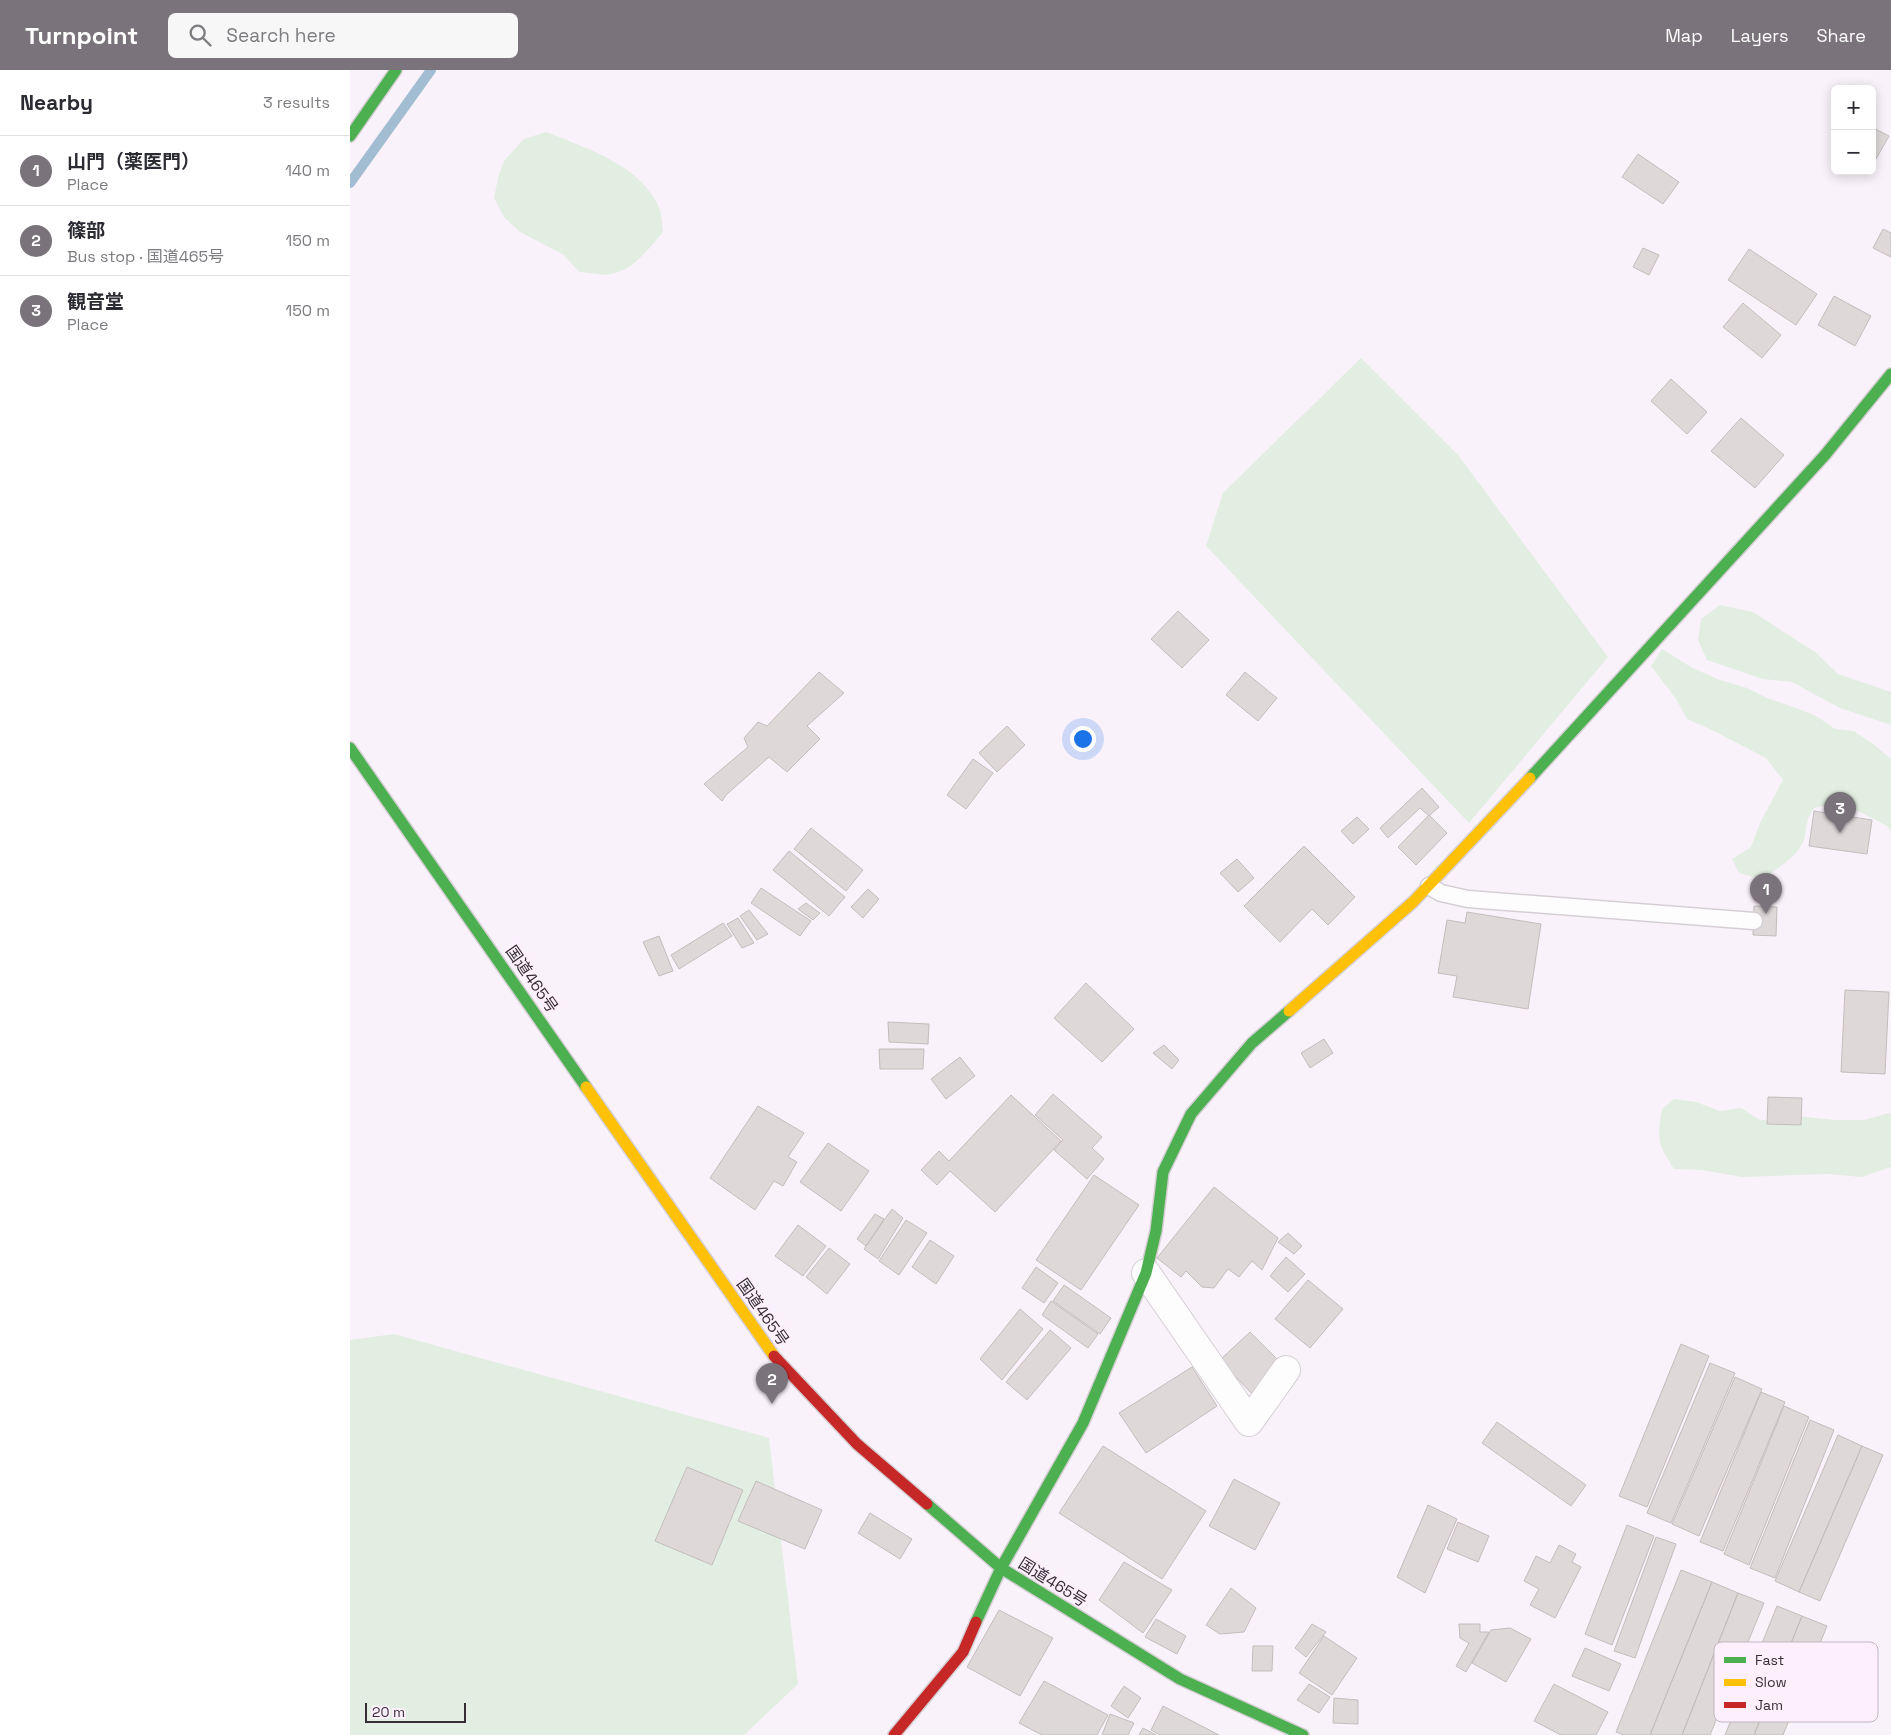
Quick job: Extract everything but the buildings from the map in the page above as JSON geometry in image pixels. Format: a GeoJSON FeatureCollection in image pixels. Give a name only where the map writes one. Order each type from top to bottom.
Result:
{"type":"FeatureCollection","features":[{"type":"Feature","properties":{"kind":"main road"},"geometry":{"type":"LineString","coordinates":[[350,136],[396,70]]}},
{"type":"Feature","properties":{"kind":"main road"},"geometry":{"type":"LineString","coordinates":[[894,1735],[963,1652],[1001,1568],[1083,1423],[1146,1274],[1156,1231],[1162,1172],[1191,1114],[1252,1043],[1413,902],[1490,822],[1825,455],[1891,374]]}},
{"type":"Feature","properties":{"kind":"main road","name":"国道465号"},"geometry":{"type":"LineString","coordinates":[[350,748],[773,1355],[856,1444],[1001,1568],[1180,1679],[1303,1735]]}},
{"type":"Feature","properties":{"kind":"street"},"geometry":{"type":"LineString","coordinates":[[1146,1274],[1249,1422],[1286,1370]]}},
{"type":"Feature","properties":{"kind":"lane"},"geometry":{"type":"LineString","coordinates":[[1429,886],[1442,894],[1468,899],[1754,921]]}},
{"type":"Feature","properties":{"kind":"green space"},"geometry":{"type":"Polygon","coordinates":[[[546,132],[594,151],[624,168],[638,179],[658,205],[663,232],[640,258],[627,268],[608,274],[579,272],[564,255],[520,232],[504,217],[494,198],[504,161],[524,139],[546,132]]]}},
{"type":"Feature","properties":{"kind":"green space"},"geometry":{"type":"Polygon","coordinates":[[[1361,358],[1458,455],[1608,657],[1469,823],[1206,546],[1223,493],[1361,358]]]}},
{"type":"Feature","properties":{"kind":"green space"},"geometry":{"type":"Polygon","coordinates":[[[1720,605],[1753,612],[1815,652],[1838,674],[1891,692],[1891,725],[1840,708],[1792,682],[1763,679],[1707,660],[1698,640],[1701,619],[1720,605]]]}},
{"type":"Feature","properties":{"kind":"green space"},"geometry":{"type":"Polygon","coordinates":[[[1662,649],[1691,667],[1717,679],[1747,688],[1767,698],[1804,711],[1818,717],[1835,729],[1854,731],[1873,744],[1891,759],[1891,831],[1887,826],[1841,802],[1814,808],[1807,821],[1803,842],[1791,858],[1762,879],[1739,873],[1732,859],[1751,847],[1760,823],[1783,780],[1766,758],[1687,719],[1676,699],[1651,666],[1662,649]]]}},
{"type":"Feature","properties":{"kind":"green space"},"geometry":{"type":"Polygon","coordinates":[[[1674,1099],[1696,1102],[1720,1111],[1741,1108],[1760,1120],[1780,1120],[1796,1116],[1835,1120],[1864,1120],[1889,1113],[1891,1114],[1891,1167],[1862,1177],[1827,1174],[1742,1177],[1702,1170],[1674,1169],[1661,1146],[1659,1127],[1662,1109],[1674,1099]]]}},
{"type":"Feature","properties":{"kind":"green space"},"geometry":{"type":"Polygon","coordinates":[[[394,1334],[769,1438],[798,1684],[744,1735],[350,1735],[350,1340],[394,1334]]]}},
{"type":"Feature","properties":{"kind":"waterway"},"geometry":{"type":"LineString","coordinates":[[350,183],[431,70]]}},
{"type":"Feature","properties":{"kind":"traffic: fast"},"geometry":{"type":"LineString","coordinates":[[350,136],[396,70]]}},
{"type":"Feature","properties":{"kind":"traffic: fast"},"geometry":{"type":"LineString","coordinates":[[1530,778],[1825,455],[1891,374]]}},
{"type":"Feature","properties":{"kind":"traffic: fast"},"geometry":{"type":"LineString","coordinates":[[350,748],[586,1087]]}},
{"type":"Feature","properties":{"kind":"traffic: fast"},"geometry":{"type":"LineString","coordinates":[[976,1622],[1001,1568],[1083,1423],[1146,1273],[1156,1231],[1163,1172],[1191,1114],[1252,1043],[1289,1011]]}},
{"type":"Feature","properties":{"kind":"traffic: fast"},"geometry":{"type":"LineString","coordinates":[[927,1504],[1001,1568],[1180,1679],[1303,1735]]}},
{"type":"Feature","properties":{"kind":"traffic: slow"},"geometry":{"type":"LineString","coordinates":[[1289,1011],[1413,902],[1530,778]]}},
{"type":"Feature","properties":{"kind":"traffic: slow"},"geometry":{"type":"LineString","coordinates":[[586,1087],[774,1356]]}},
{"type":"Feature","properties":{"kind":"traffic: jam"},"geometry":{"type":"LineString","coordinates":[[774,1356],[857,1444],[927,1504]]}},
{"type":"Feature","properties":{"kind":"traffic: jam"},"geometry":{"type":"LineString","coordinates":[[894,1735],[963,1652],[976,1622]]}},
{"type":"Feature","properties":{"kind":"place","name":"観音堂"},"geometry":{"type":"Point","coordinates":[1840,833]}},
{"type":"Feature","properties":{"kind":"place","name":"山門（薬医門）"},"geometry":{"type":"Point","coordinates":[1766,914]}},
{"type":"Feature","properties":{"kind":"place","name":"篠部"},"geometry":{"type":"Point","coordinates":[772,1404]}}]}
